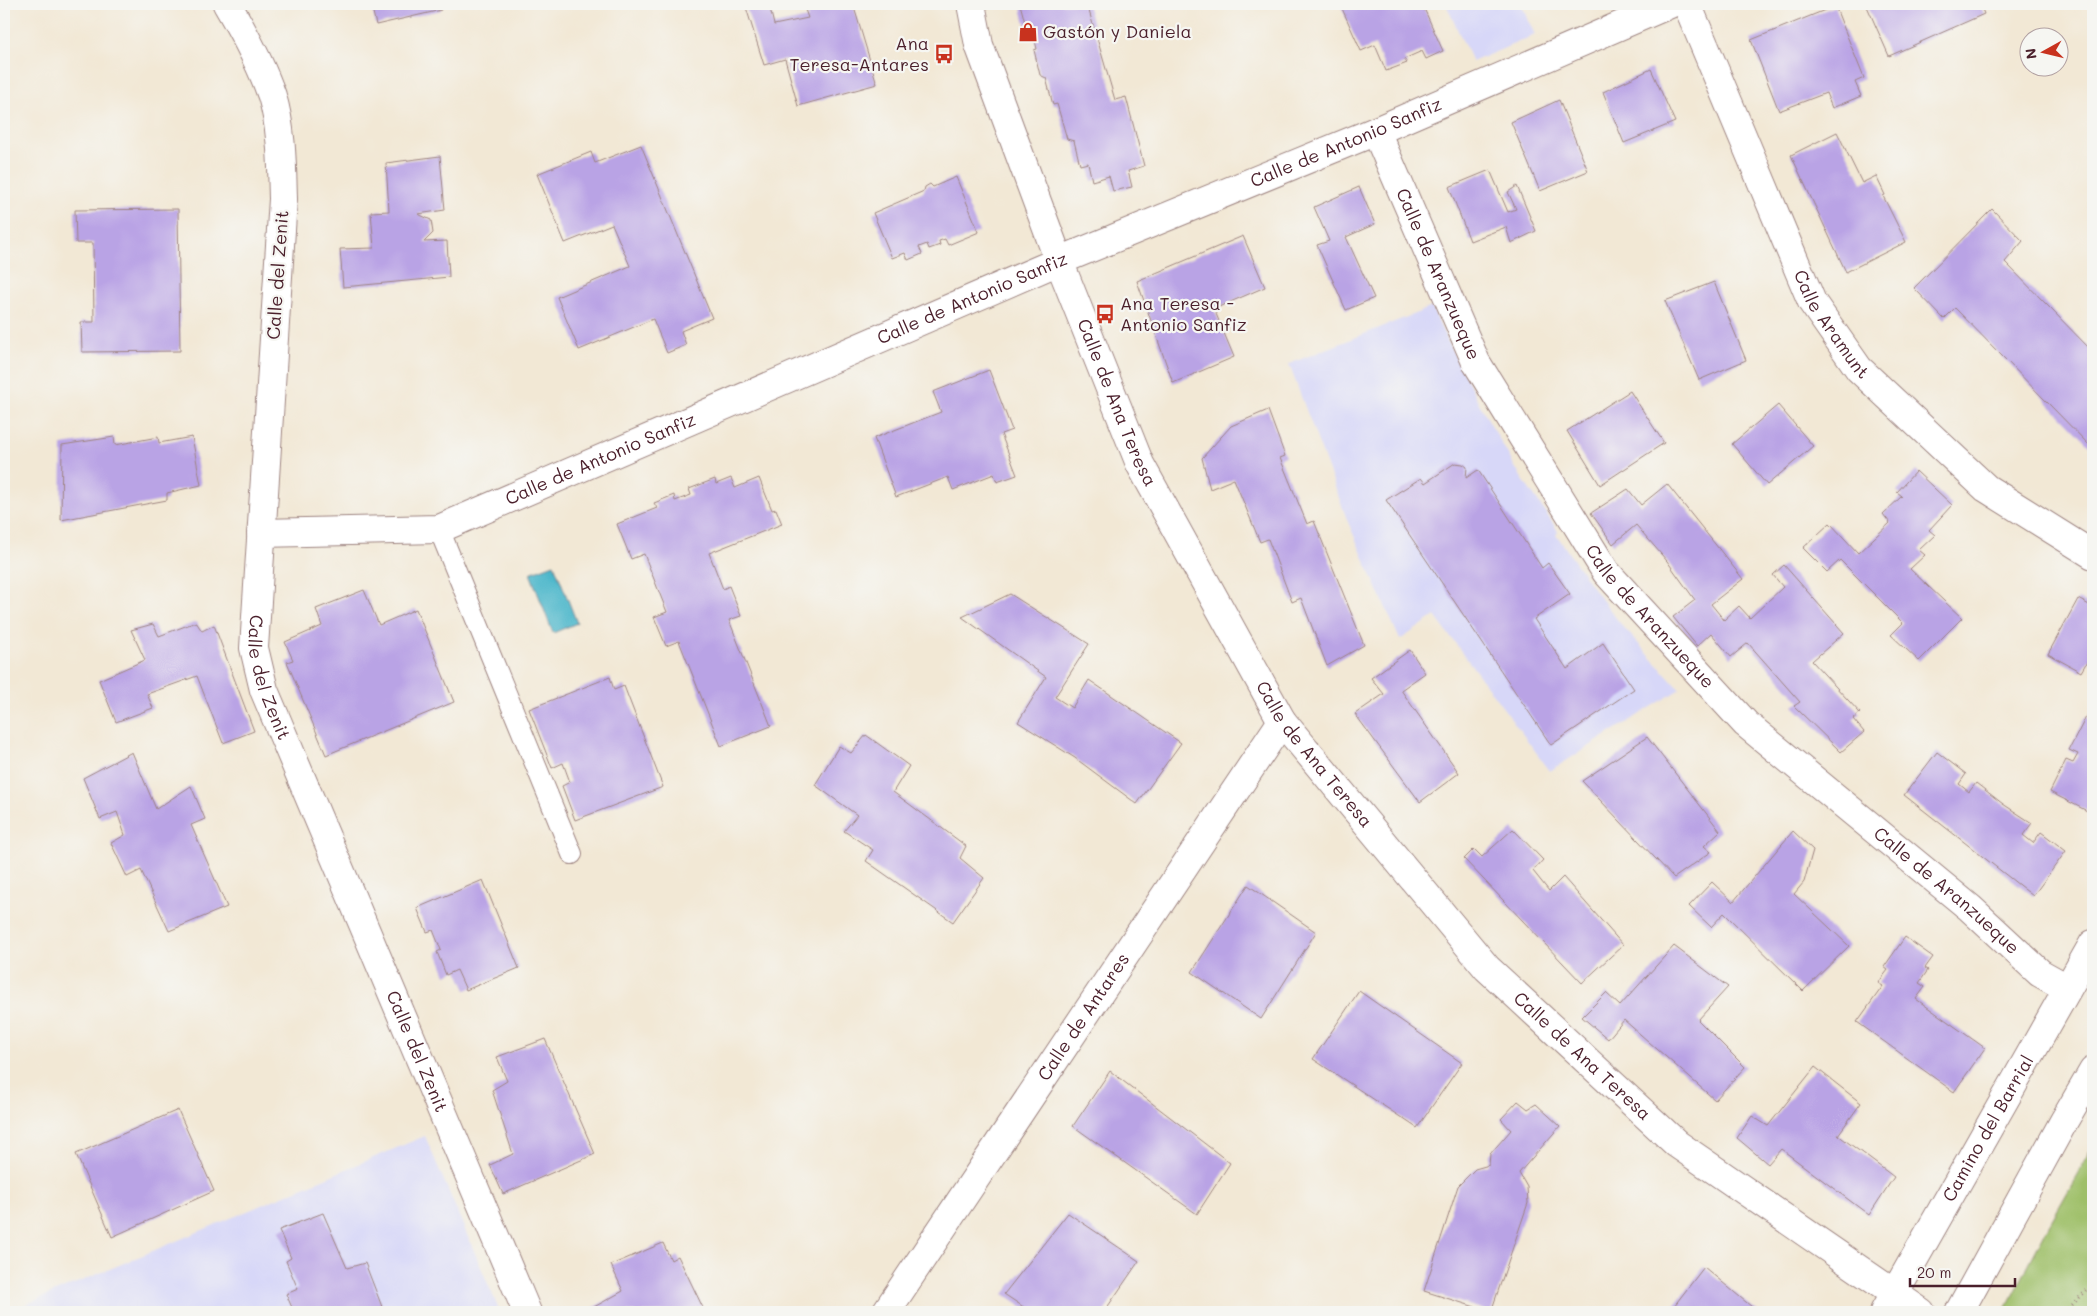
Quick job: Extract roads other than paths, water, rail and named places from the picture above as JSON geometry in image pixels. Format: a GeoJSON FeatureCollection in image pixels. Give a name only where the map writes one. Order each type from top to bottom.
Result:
{"type":"FeatureCollection","features":[{"type":"Feature","properties":{"kind":"street","name":"Calle del Zenit"},"geometry":{"type":"LineString","coordinates":[[227,4],[253,51],[272,97],[281,147],[284,199],[254,648],[264,690],[527,1312]]}},
{"type":"Feature","properties":{"kind":"street","name":"Calle de Ana Teresa"},"geometry":{"type":"LineString","coordinates":[[971,4],[979,44],[1059,261],[1140,464],[1282,722],[1487,968],[1677,1144],[1889,1303],[1921,1312]]}},
{"type":"Feature","properties":{"kind":"street","name":"Calle de Antonio Sanfiz"},"geometry":{"type":"LineString","coordinates":[[261,534],[439,529],[1059,261],[1376,132],[1670,4]]}},
{"type":"Feature","properties":{"kind":"street","name":"Calle Aramunt"},"geometry":{"type":"LineString","coordinates":[[1687,4],[1812,302],[1859,369],[1986,488],[2093,555]]}},
{"type":"Feature","properties":{"kind":"street","name":"Calle de Aranzueque"},"geometry":{"type":"LineString","coordinates":[[1376,132],[1476,362],[1606,572],[1746,724],[1970,908],[2040,973],[2067,988]]}},
{"type":"Feature","properties":{"kind":"street","name":"Calle de Antares"},"geometry":{"type":"LineString","coordinates":[[886,1312],[1282,722]]}},
{"type":"Feature","properties":{"kind":"street","name":"Camino del Barrial"},"geometry":{"type":"LineString","coordinates":[[1889,1303],[2093,944]]}},
{"type":"Feature","properties":{"kind":"street"},"geometry":{"type":"LineString","coordinates":[[1959,1312],[2093,1072]]}},
{"type":"Feature","properties":{"kind":"lane"},"geometry":{"type":"LineString","coordinates":[[439,529],[572,854]]}},
{"type":"Feature","properties":{"kind":"water"},"geometry":{"type":"Polygon","coordinates":[[[554,564],[577,623],[553,633],[530,573],[554,564]]]}},
{"type":"Feature","properties":{"kind":"place","name":"Gastón y Daniela"},"geometry":{"type":"Point","coordinates":[1028,32]}},
{"type":"Feature","properties":{"kind":"place","name":"Ana Teresa-Antares"},"geometry":{"type":"Point","coordinates":[944,54]}},
{"type":"Feature","properties":{"kind":"place","name":"Ana Teresa - Antonio Sanfiz"},"geometry":{"type":"Point","coordinates":[1105,314]}}]}
